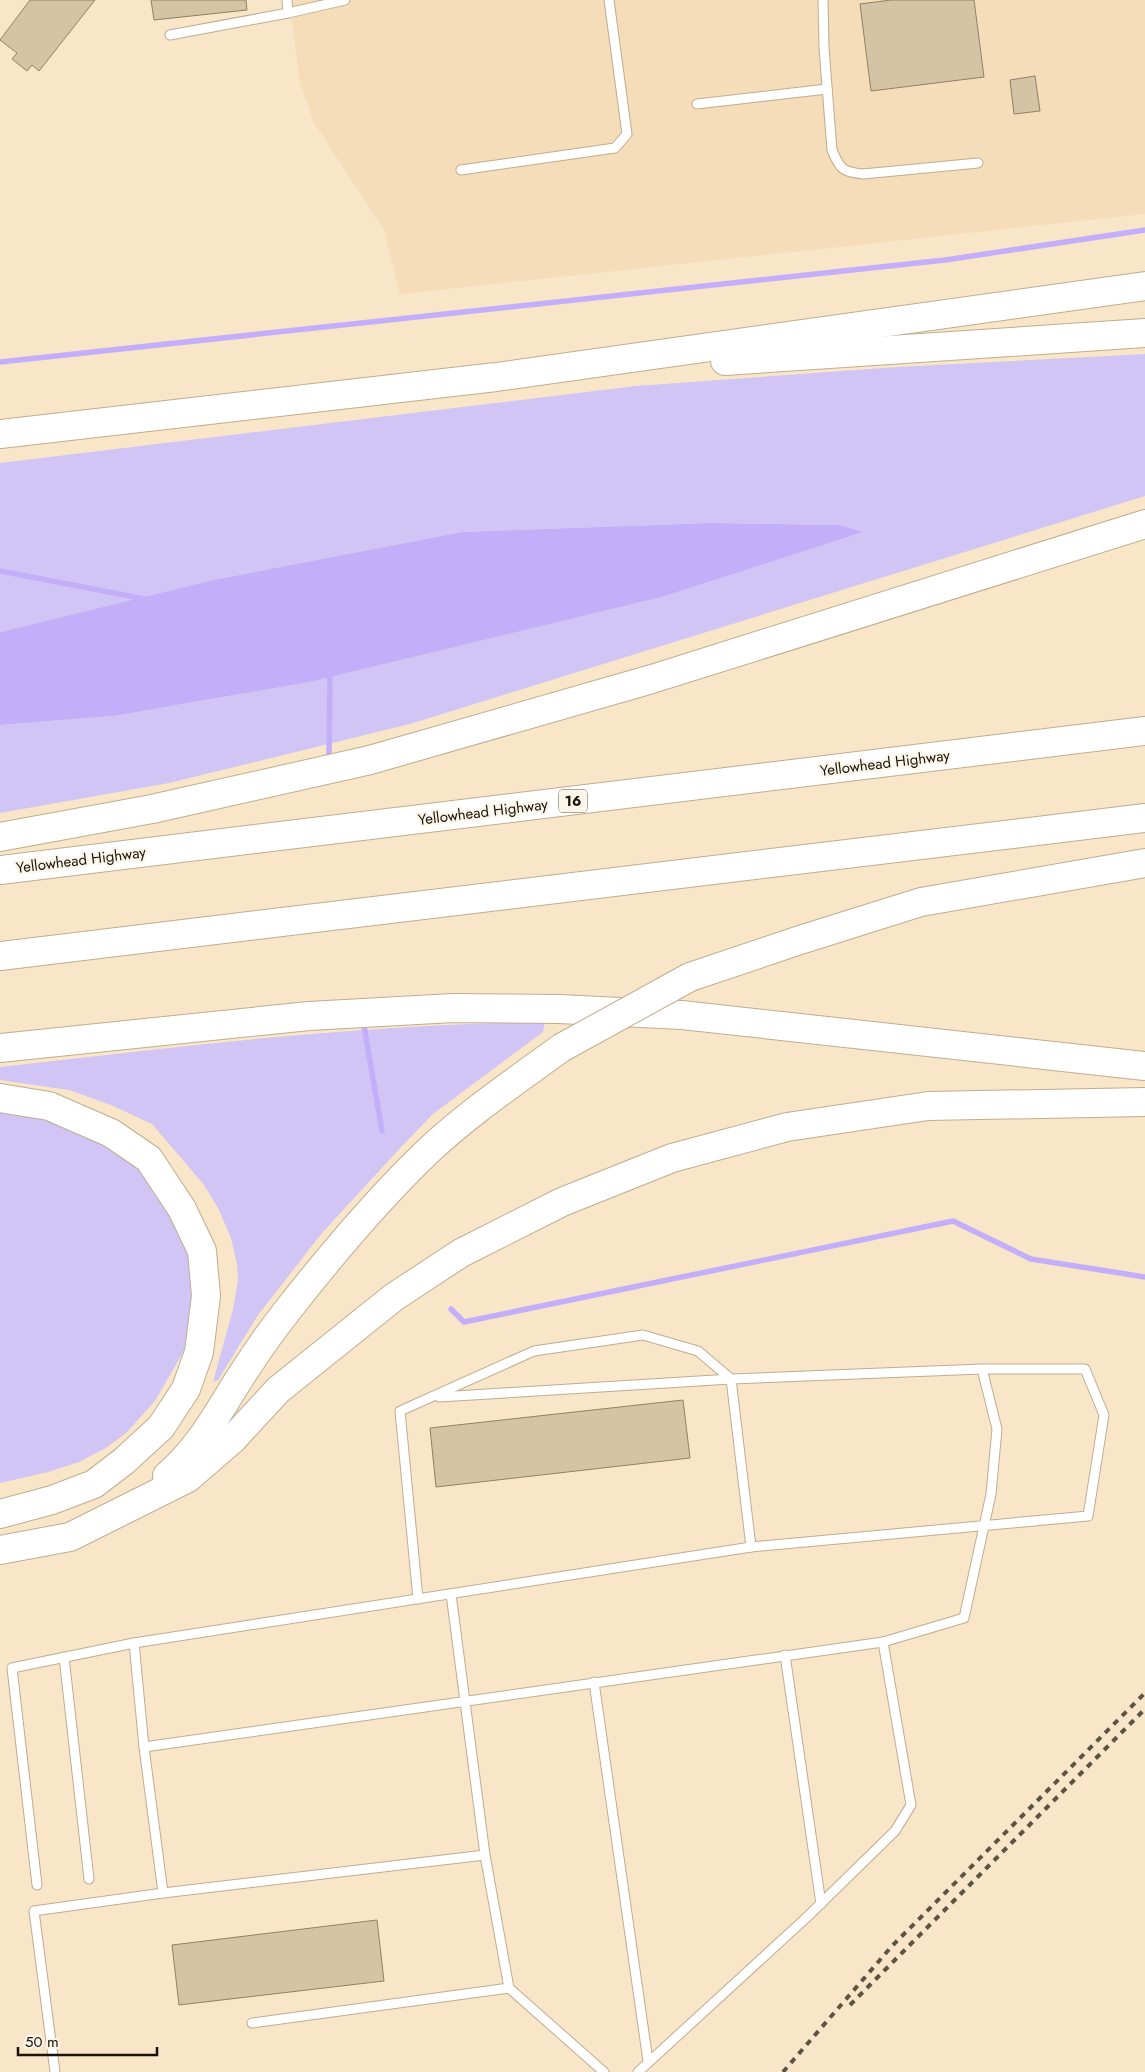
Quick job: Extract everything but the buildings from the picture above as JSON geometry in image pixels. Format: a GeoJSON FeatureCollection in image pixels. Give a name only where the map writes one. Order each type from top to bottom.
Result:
{"type":"FeatureCollection","features":[{"type":"Feature","properties":{"kind":"highway"},"geometry":{"type":"LineString","coordinates":[[0,434],[496,377],[1145,286]]}},
{"type":"Feature","properties":{"kind":"highway"},"geometry":{"type":"LineString","coordinates":[[496,377],[1145,333]]}},
{"type":"Feature","properties":{"kind":"highway"},"geometry":{"type":"LineString","coordinates":[[0,837],[152,809],[370,760],[652,679],[1145,524]]}},
{"type":"Feature","properties":{"kind":"highway","name":"Yellowhead Highway"},"geometry":{"type":"LineString","coordinates":[[0,870],[1145,731]]}},
{"type":"Feature","properties":{"kind":"highway"},"geometry":{"type":"LineString","coordinates":[[0,956],[1145,818]]}},
{"type":"Feature","properties":{"kind":"highway"},"geometry":{"type":"LineString","coordinates":[[126,1511],[176,1468],[216,1420],[245,1370],[286,1312],[373,1208],[428,1151],[520,1077],[561,1048],[690,977],[800,940],[921,902],[1145,863]]}},
{"type":"Feature","properties":{"kind":"highway"},"geometry":{"type":"LineString","coordinates":[[0,1048],[310,1016],[453,1008],[560,1009],[682,1015],[1145,1066]]}},
{"type":"Feature","properties":{"kind":"highway"},"geometry":{"type":"LineString","coordinates":[[0,1098],[49,1106],[111,1133],[149,1159],[182,1209],[202,1251],[206,1296],[199,1352],[186,1390],[161,1427],[124,1461],[94,1484],[5,1511]]}},
{"type":"Feature","properties":{"kind":"highway"},"geometry":{"type":"LineString","coordinates":[[0,1550],[70,1537],[126,1511],[188,1478],[232,1440],[278,1390],[394,1297],[461,1253],[562,1202],[672,1158],[787,1128],[928,1106],[1145,1102]]}},
{"type":"Feature","properties":{"kind":"lane"},"geometry":{"type":"LineString","coordinates":[[287,0],[288,13]]}},
{"type":"Feature","properties":{"kind":"lane"},"geometry":{"type":"LineString","coordinates":[[170,35],[288,13],[345,0]]}},
{"type":"Feature","properties":{"kind":"lane"},"geometry":{"type":"LineString","coordinates":[[461,170],[615,148],[627,134],[610,0]]}},
{"type":"Feature","properties":{"kind":"lane"},"geometry":{"type":"LineString","coordinates":[[823,0],[826,89],[832,150],[838,165],[847,172],[863,174],[978,163]]}},
{"type":"Feature","properties":{"kind":"lane"},"geometry":{"type":"LineString","coordinates":[[697,104],[826,89]]}},
{"type":"Feature","properties":{"kind":"lane"},"geometry":{"type":"LineString","coordinates":[[418,1599],[400,1411],[534,1351],[643,1334],[698,1351],[731,1379],[751,1547]]}},
{"type":"Feature","properties":{"kind":"lane"},"geometry":{"type":"LineString","coordinates":[[144,1747],[882,1642],[964,1618],[982,1525],[991,1494],[997,1430],[982,1369]]}},
{"type":"Feature","properties":{"kind":"lane"},"geometry":{"type":"LineString","coordinates":[[37,1885],[12,1668],[134,1643],[751,1547],[1088,1516],[1104,1415],[1085,1369],[982,1369],[731,1379],[432,1398]]}},
{"type":"Feature","properties":{"kind":"lane"},"geometry":{"type":"LineString","coordinates":[[451,1594],[486,1855],[509,1988],[604,2072]]}},
{"type":"Feature","properties":{"kind":"lane"},"geometry":{"type":"LineString","coordinates":[[638,2072],[820,1904],[895,1831],[911,1805],[882,1642]]}},
{"type":"Feature","properties":{"kind":"lane"},"geometry":{"type":"LineString","coordinates":[[134,1643],[144,1747],[163,1893]]}},
{"type":"Feature","properties":{"kind":"lane"},"geometry":{"type":"LineString","coordinates":[[785,1655],[820,1904]]}},
{"type":"Feature","properties":{"kind":"lane"},"geometry":{"type":"LineString","coordinates":[[64,1658],[89,1879]]}},
{"type":"Feature","properties":{"kind":"lane"},"geometry":{"type":"LineString","coordinates":[[594,1682],[648,2061]]}},
{"type":"Feature","properties":{"kind":"lane"},"geometry":{"type":"LineString","coordinates":[[55,2072],[34,1911],[163,1893],[486,1855]]}},
{"type":"Feature","properties":{"kind":"lane"},"geometry":{"type":"LineString","coordinates":[[252,2023],[509,1988]]}},
{"type":"Feature","properties":{"kind":"shaded area"},"geometry":{"type":"Polygon","coordinates":[[[289,0],[1145,0],[1145,214],[400,294],[384,230],[313,121],[300,83],[289,0]]]}},
{"type":"Feature","properties":{"kind":"shaded area"},"geometry":{"type":"Polygon","coordinates":[[[1145,354],[1145,496],[410,724],[169,783],[0,813],[0,725],[114,716],[310,682],[662,597],[862,532],[840,525],[709,523],[462,532],[213,580],[0,632],[0,463],[636,386],[897,367],[1145,354]]]}},
{"type":"Feature","properties":{"kind":"shaded area"},"geometry":{"type":"Polygon","coordinates":[[[709,523],[840,525],[863,532],[662,597],[310,682],[114,716],[0,725],[0,632],[213,580],[462,532],[709,523]]]}},
{"type":"Feature","properties":{"kind":"shaded area"},"geometry":{"type":"Polygon","coordinates":[[[545,1022],[543,1032],[433,1114],[403,1145],[322,1233],[258,1315],[218,1380],[213,1382],[233,1309],[238,1281],[237,1264],[231,1238],[218,1208],[204,1185],[152,1124],[111,1105],[69,1090],[0,1080],[0,1067],[204,1044],[409,1027],[545,1022]]]}},
{"type":"Feature","properties":{"kind":"shaded area"},"geometry":{"type":"Polygon","coordinates":[[[0,1112],[50,1119],[93,1134],[136,1162],[178,1218],[195,1276],[189,1342],[155,1401],[126,1433],[106,1448],[79,1462],[48,1472],[0,1483],[0,1112]]]}},
{"type":"Feature","properties":{"kind":"waterway"},"geometry":{"type":"LineString","coordinates":[[0,362],[945,260],[1145,230]]}},
{"type":"Feature","properties":{"kind":"waterway"},"geometry":{"type":"LineString","coordinates":[[0,571],[145,599]]}},
{"type":"Feature","properties":{"kind":"waterway"},"geometry":{"type":"LineString","coordinates":[[329,753],[330,671]]}},
{"type":"Feature","properties":{"kind":"waterway"},"geometry":{"type":"LineString","coordinates":[[363,1020],[382,1131]]}},
{"type":"Feature","properties":{"kind":"waterway"},"geometry":{"type":"LineString","coordinates":[[451,1309],[464,1322],[953,1221],[1031,1259],[1145,1277]]}},
{"type":"Feature","properties":{"kind":"railway"},"geometry":{"type":"LineString","coordinates":[[783,2072],[892,1946],[1145,1693]]}},
{"type":"Feature","properties":{"kind":"railway"},"geometry":{"type":"LineString","coordinates":[[850,2005],[1145,1709]]}}]}
